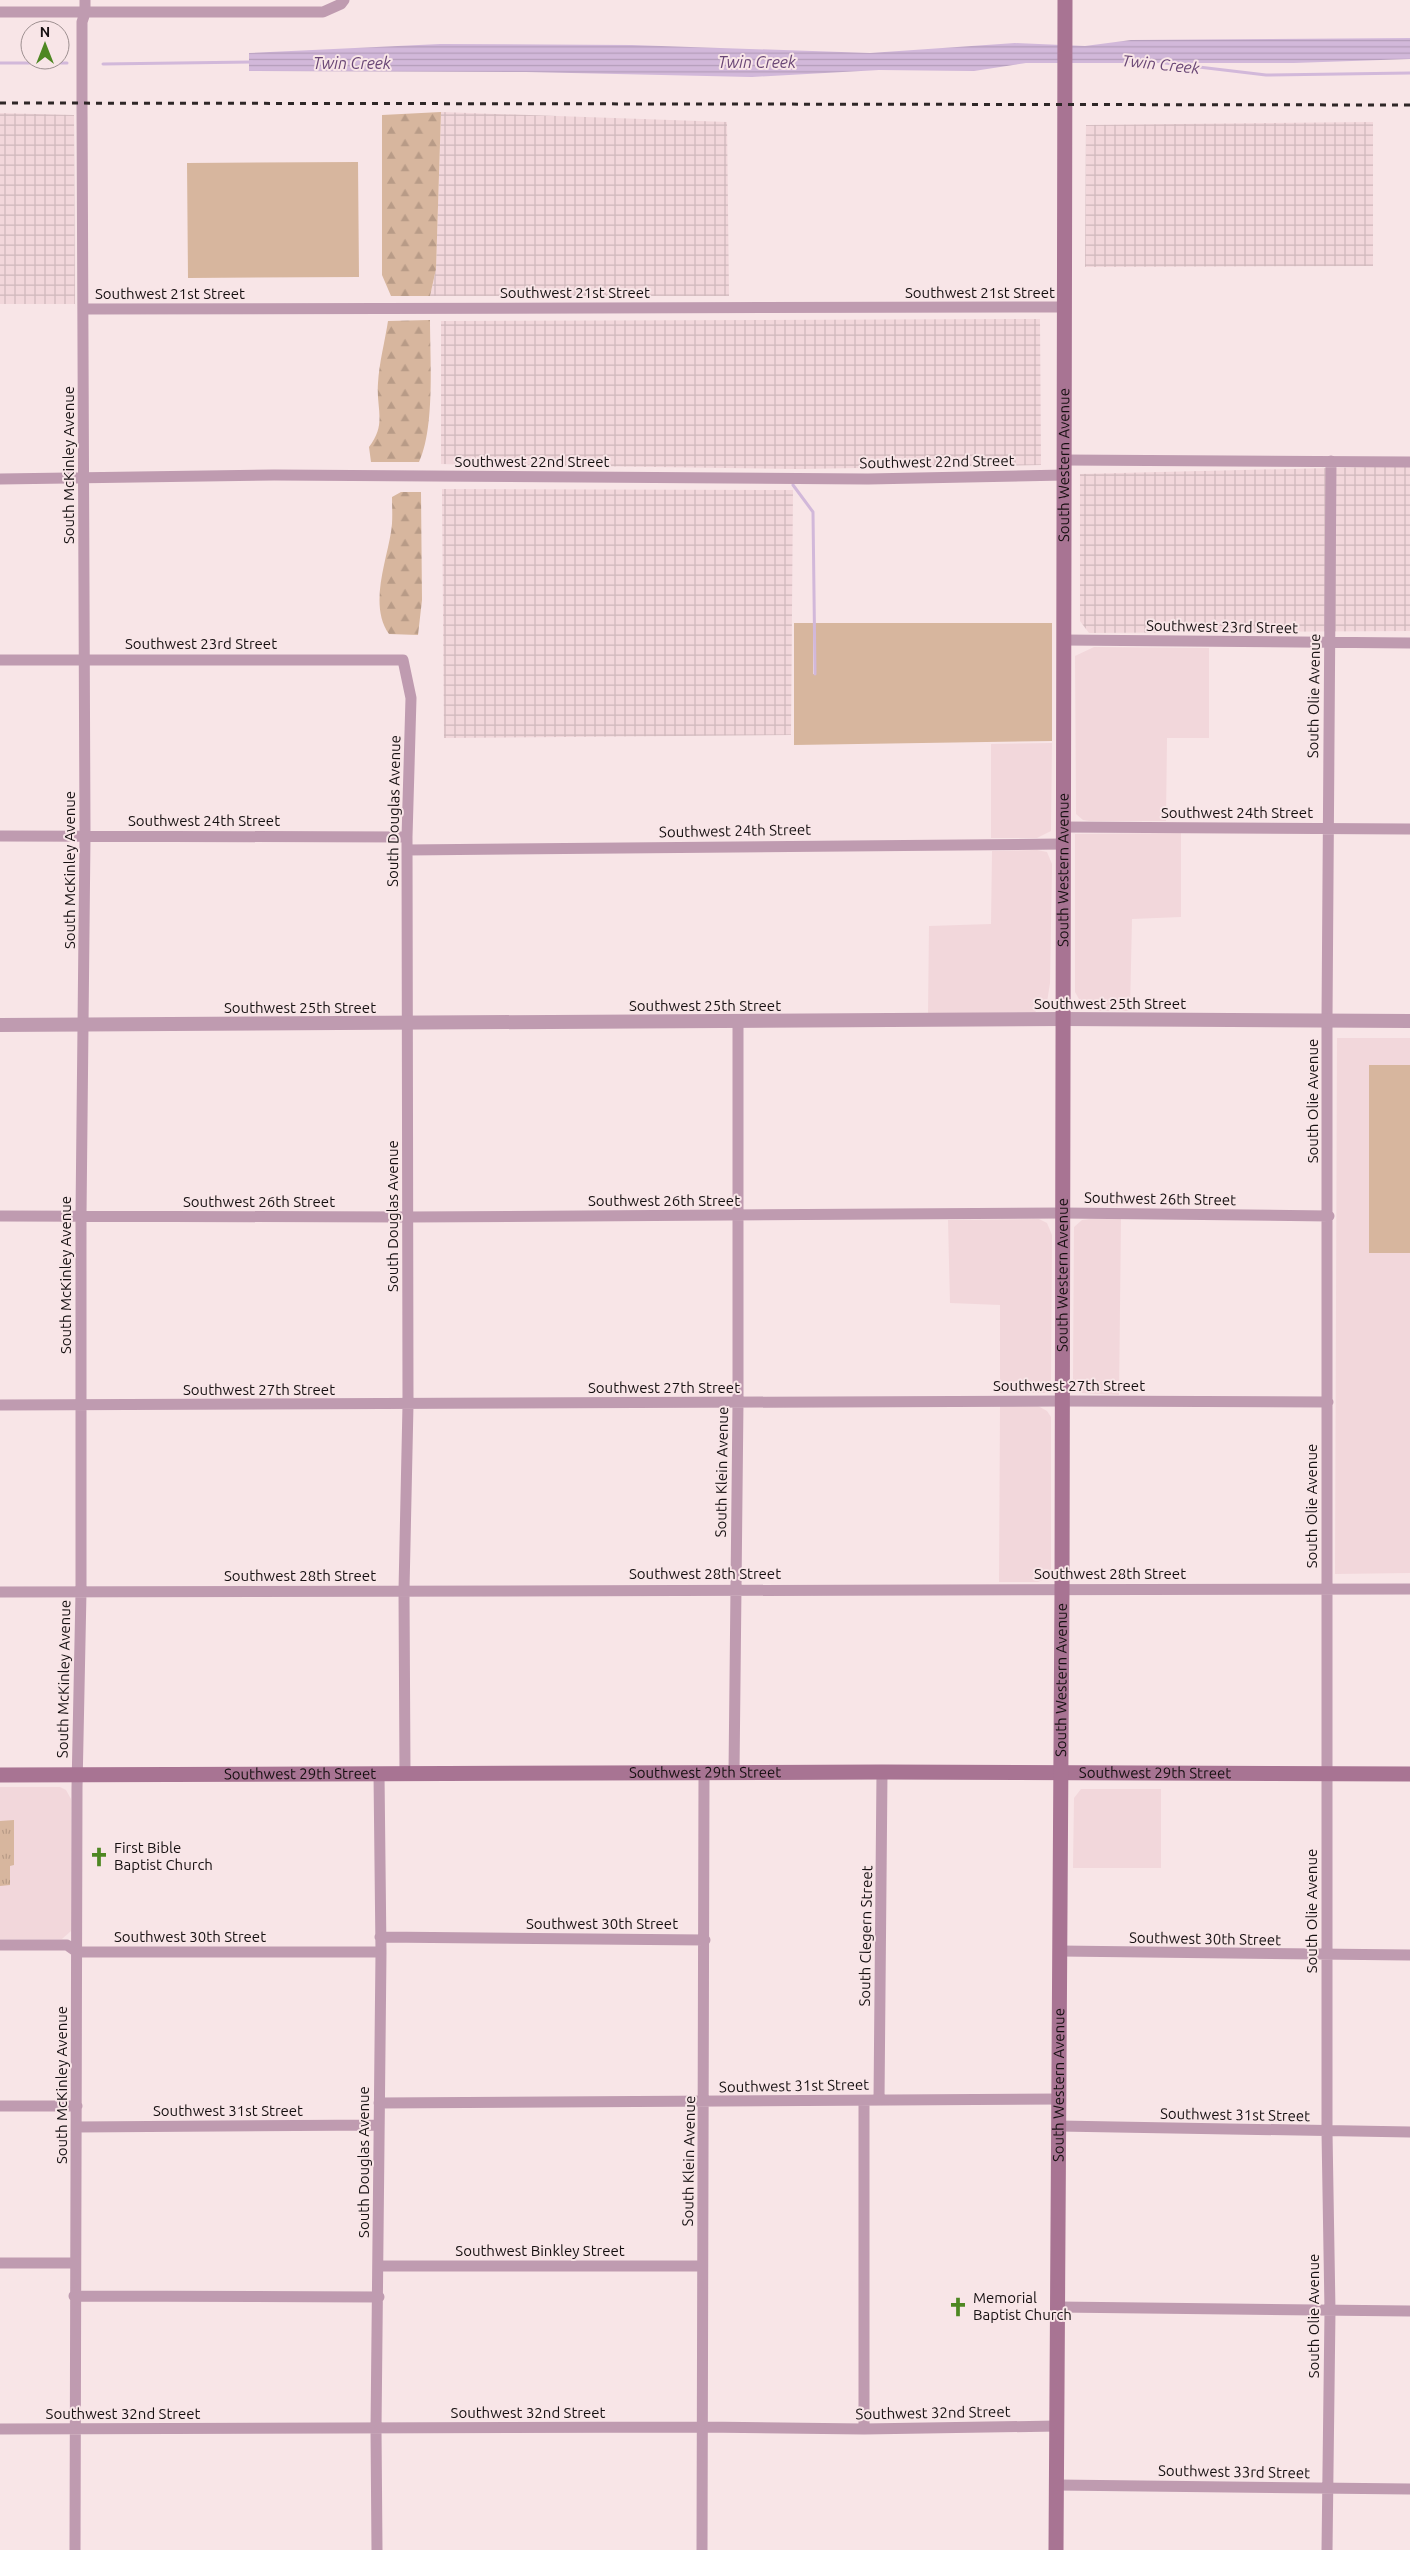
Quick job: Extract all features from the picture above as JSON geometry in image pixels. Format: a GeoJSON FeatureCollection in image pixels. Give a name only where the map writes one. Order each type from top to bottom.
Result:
{"type":"FeatureCollection","features":[{"type":"Feature","properties":{"kind":"main road","name":"South Western Avenue"},"geometry":{"type":"LineString","coordinates":[[1056,2550],[1062,1589],[1065,0]]}},
{"type":"Feature","properties":{"kind":"main road","name":"Southwest 29th Street"},"geometry":{"type":"LineString","coordinates":[[0,1775],[882,1772],[1410,1774]]}},
{"type":"Feature","properties":{"kind":"street","name":"South McKinley Avenue"},"geometry":{"type":"LineString","coordinates":[[75,2550],[74,2296],[77,2127],[77,1775],[81,1592],[81,1216],[86,836],[82,22],[86,13],[86,0]]}},
{"type":"Feature","properties":{"kind":"street"},"geometry":{"type":"LineString","coordinates":[[0,12],[323,12],[341,4],[344,0]]}},
{"type":"Feature","properties":{"kind":"street","name":"Southwest 21st Street"},"geometry":{"type":"LineString","coordinates":[[84,309],[1065,307]]}},
{"type":"Feature","properties":{"kind":"street","name":"Southwest 22nd Street"},"geometry":{"type":"LineString","coordinates":[[0,479],[274,475],[868,479],[1065,468],[1331,461],[1410,462]]}},
{"type":"Feature","properties":{"kind":"street","name":"South Olie Avenue"},"geometry":{"type":"LineString","coordinates":[[1327,2550],[1326,2489],[1330,2312],[1327,2132],[1329,1216],[1327,1020],[1331,461]]}},
{"type":"Feature","properties":{"kind":"street","name":"Southwest 23rd Street"},"geometry":{"type":"LineString","coordinates":[[1064,640],[1330,644],[1410,643]]}},
{"type":"Feature","properties":{"kind":"street","name":"Southwest 23rd Street"},"geometry":{"type":"LineString","coordinates":[[0,660],[379,658],[403,660]]}},
{"type":"Feature","properties":{"kind":"street","name":"South Douglas Avenue"},"geometry":{"type":"LineString","coordinates":[[403,660],[411,698],[407,837],[408,1405],[404,1590],[405,1774]]}},
{"type":"Feature","properties":{"kind":"street","name":"Southwest 24th Street"},"geometry":{"type":"LineString","coordinates":[[1063,827],[1410,829]]}},
{"type":"Feature","properties":{"kind":"street","name":"Southwest 24th Street"},"geometry":{"type":"LineString","coordinates":[[0,836],[407,837]]}},
{"type":"Feature","properties":{"kind":"street","name":"Southwest 24th Street"},"geometry":{"type":"LineString","coordinates":[[407,850],[1063,844]]}},
{"type":"Feature","properties":{"kind":"street","name":"Southwest 25th Street"},"geometry":{"type":"LineString","coordinates":[[0,1025],[1064,1019],[1410,1021]]}},
{"type":"Feature","properties":{"kind":"street","name":"South Klein Avenue"},"geometry":{"type":"LineString","coordinates":[[734,1773],[738,1402],[738,1022]]}},
{"type":"Feature","properties":{"kind":"street","name":"Southwest 26th Street"},"geometry":{"type":"LineString","coordinates":[[0,1216],[408,1217],[1063,1213],[1329,1216]]}},
{"type":"Feature","properties":{"kind":"street","name":"Southwest 27th Street"},"geometry":{"type":"LineString","coordinates":[[0,1405],[408,1405],[1062,1401],[1328,1402]]}},
{"type":"Feature","properties":{"kind":"street","name":"Southwest 28th Street"},"geometry":{"type":"LineString","coordinates":[[0,1592],[1410,1589]]}},
{"type":"Feature","properties":{"kind":"street","name":"South Clegern Street"},"geometry":{"type":"LineString","coordinates":[[879,2100],[882,1772]]}},
{"type":"Feature","properties":{"kind":"street","name":"South Klein Avenue"},"geometry":{"type":"LineString","coordinates":[[702,2550],[702,2266],[705,2102],[704,1773]]}},
{"type":"Feature","properties":{"kind":"street","name":"South Douglas Avenue"},"geometry":{"type":"LineString","coordinates":[[377,2550],[376,2429],[379,2297],[381,1952],[379,1774]]}},
{"type":"Feature","properties":{"kind":"street","name":"Southwest 30th Street"},"geometry":{"type":"LineString","coordinates":[[380,1937],[705,1940]]}},
{"type":"Feature","properties":{"kind":"street","name":"Southwest 30th Street"},"geometry":{"type":"LineString","coordinates":[[0,1945],[67,1946],[77,1952],[381,1952]]}},
{"type":"Feature","properties":{"kind":"street","name":"Southwest 30th Street"},"geometry":{"type":"LineString","coordinates":[[1060,1951],[1327,1956],[1410,1955]]}},
{"type":"Feature","properties":{"kind":"street","name":"Southwest 31st Street"},"geometry":{"type":"LineString","coordinates":[[379,2103],[1059,2099]]}},
{"type":"Feature","properties":{"kind":"street"},"geometry":{"type":"LineString","coordinates":[[864,2101],[864,2429]]}},
{"type":"Feature","properties":{"kind":"street"},"geometry":{"type":"LineString","coordinates":[[0,2106],[77,2106]]}},
{"type":"Feature","properties":{"kind":"street","name":"Southwest 31st Street"},"geometry":{"type":"LineString","coordinates":[[77,2127],[379,2125]]}},
{"type":"Feature","properties":{"kind":"street","name":"Southwest 31st Street"},"geometry":{"type":"LineString","coordinates":[[1059,2126],[1410,2132]]}},
{"type":"Feature","properties":{"kind":"street"},"geometry":{"type":"LineString","coordinates":[[0,2263],[76,2263]]}},
{"type":"Feature","properties":{"kind":"street","name":"Southwest Binkley Street"},"geometry":{"type":"LineString","coordinates":[[379,2266],[702,2266]]}},
{"type":"Feature","properties":{"kind":"street"},"geometry":{"type":"LineString","coordinates":[[74,2296],[379,2297]]}},
{"type":"Feature","properties":{"kind":"street"},"geometry":{"type":"LineString","coordinates":[[1058,2307],[1330,2312],[1410,2311]]}},
{"type":"Feature","properties":{"kind":"street","name":"Southwest 32nd Street"},"geometry":{"type":"LineString","coordinates":[[0,2429],[702,2427],[864,2429],[1057,2426]]}},
{"type":"Feature","properties":{"kind":"street","name":"Southwest 33rd Street"},"geometry":{"type":"LineString","coordinates":[[1057,2485],[1410,2489]]}},
{"type":"Feature","properties":{"kind":"shaded area"},"geometry":{"type":"Polygon","coordinates":[[[441,112],[727,122],[729,296],[430,296],[436,269],[441,112]]]}},
{"type":"Feature","properties":{"kind":"shaded area"},"geometry":{"type":"Polygon","coordinates":[[[0,113],[74,115],[75,304],[0,304],[0,113]]]}},
{"type":"Feature","properties":{"kind":"shaded area"},"geometry":{"type":"Polygon","coordinates":[[[1373,122],[1373,266],[1085,267],[1086,125],[1373,122]]]}},
{"type":"Feature","properties":{"kind":"shaded area"},"geometry":{"type":"Polygon","coordinates":[[[1040,319],[1041,465],[798,469],[441,464],[441,321],[1040,319]]]}},
{"type":"Feature","properties":{"kind":"shaded area"},"geometry":{"type":"Polygon","coordinates":[[[1410,466],[1410,631],[1089,633],[1080,621],[1080,474],[1410,466]]]}},
{"type":"Feature","properties":{"kind":"shaded area"},"geometry":{"type":"Polygon","coordinates":[[[442,489],[793,490],[791,735],[444,738],[442,489]]]}},
{"type":"Feature","properties":{"kind":"shaded area"},"geometry":{"type":"Polygon","coordinates":[[[1094,647],[1209,648],[1209,738],[1167,738],[1166,821],[1089,821],[1083,820],[1076,814],[1075,656],[1094,647]]]}},
{"type":"Feature","properties":{"kind":"shaded area"},"geometry":{"type":"Polygon","coordinates":[[[1052,743],[1051,831],[1037,838],[991,838],[991,744],[1052,743]]]}},
{"type":"Feature","properties":{"kind":"shaded area"},"geometry":{"type":"Polygon","coordinates":[[[1181,833],[1181,917],[1132,919],[1130,1011],[1101,1011],[1084,1008],[1075,992],[1075,834],[1181,833]]]}},
{"type":"Feature","properties":{"kind":"shaded area"},"geometry":{"type":"Polygon","coordinates":[[[1037,850],[1047,852],[1052,864],[1050,983],[1047,1002],[1035,1012],[928,1014],[929,926],[991,924],[992,851],[1037,850]]]}},
{"type":"Feature","properties":{"kind":"shaded area"},"geometry":{"type":"Polygon","coordinates":[[[1337,1038],[1410,1038],[1410,1573],[1335,1574],[1337,1038]]]}},
{"type":"Feature","properties":{"kind":"shaded area"},"geometry":{"type":"Polygon","coordinates":[[[1039,1219],[1047,1223],[1052,1235],[1051,1382],[1045,1393],[1000,1393],[1000,1305],[950,1303],[948,1220],[1039,1219]]]}},
{"type":"Feature","properties":{"kind":"shaded area"},"geometry":{"type":"Polygon","coordinates":[[[1121,1219],[1119,1395],[1081,1393],[1076,1390],[1073,1380],[1074,1227],[1082,1220],[1121,1219]]]}},
{"type":"Feature","properties":{"kind":"shaded area"},"geometry":{"type":"Polygon","coordinates":[[[1000,1406],[1038,1406],[1047,1411],[1051,1417],[1051,1570],[1047,1578],[1038,1582],[999,1582],[1000,1406]]]}},
{"type":"Feature","properties":{"kind":"shaded area"},"geometry":{"type":"Polygon","coordinates":[[[0,1787],[60,1787],[66,1790],[71,1799],[71,1931],[62,1939],[0,1939],[0,1787]]]}},
{"type":"Feature","properties":{"kind":"shaded area"},"geometry":{"type":"Polygon","coordinates":[[[1081,1789],[1161,1789],[1161,1868],[1073,1868],[1074,1798],[1081,1789]]]}},
{"type":"Feature","properties":{"kind":"green space"},"geometry":{"type":"Polygon","coordinates":[[[441,112],[436,269],[430,296],[391,296],[382,275],[382,115],[441,112]]]}},
{"type":"Feature","properties":{"kind":"green space"},"geometry":{"type":"Polygon","coordinates":[[[358,162],[359,277],[188,278],[187,163],[358,162]]]}},
{"type":"Feature","properties":{"kind":"green space"},"geometry":{"type":"Polygon","coordinates":[[[430,320],[430,412],[424,448],[419,462],[371,462],[369,447],[378,431],[380,416],[379,375],[388,321],[430,320]]]}},
{"type":"Feature","properties":{"kind":"green space"},"geometry":{"type":"Polygon","coordinates":[[[401,492],[421,492],[422,600],[418,635],[389,634],[383,623],[380,611],[381,584],[392,528],[392,497],[401,492]]]}},
{"type":"Feature","properties":{"kind":"green space"},"geometry":{"type":"Polygon","coordinates":[[[794,623],[813,623],[813,674],[815,674],[815,623],[1052,623],[1052,741],[794,745],[794,623]]]}},
{"type":"Feature","properties":{"kind":"green space"},"geometry":{"type":"Polygon","coordinates":[[[1369,1065],[1410,1065],[1410,1253],[1369,1253],[1369,1065]]]}},
{"type":"Feature","properties":{"kind":"green space"},"geometry":{"type":"Polygon","coordinates":[[[14,1820],[14,1865],[10,1866],[10,1885],[0,1886],[0,1821],[14,1820]]]}},
{"type":"Feature","properties":{"kind":"water"},"geometry":{"type":"Polygon","coordinates":[[[1410,38],[1410,59],[1294,63],[1026,63],[974,71],[879,70],[752,77],[526,72],[249,71],[249,53],[440,44],[632,45],[870,53],[1015,43],[1085,46],[1131,40],[1410,38]]]}},
{"type":"Feature","properties":{"kind":"waterway","name":"Twin Creek"},"geometry":{"type":"LineString","coordinates":[[103,64],[252,62]]}},
{"type":"Feature","properties":{"kind":"waterway","name":"Twin Creek"},"geometry":{"type":"LineString","coordinates":[[0,63],[20,63]]}},
{"type":"Feature","properties":{"kind":"waterway","name":"Twin Creek"},"geometry":{"type":"LineString","coordinates":[[1165,63],[1266,75],[1410,73]]}},
{"type":"Feature","properties":{"kind":"waterway"},"geometry":{"type":"LineString","coordinates":[[793,485],[813,512],[815,674]]}},
{"type":"Feature","properties":{"kind":"railway"},"geometry":{"type":"LineString","coordinates":[[0,103],[1410,105]]}},
{"type":"Feature","properties":{"kind":"place","name":"First Bible Baptist Church"},"geometry":{"type":"Point","coordinates":[99,1857]}},
{"type":"Feature","properties":{"kind":"place","name":"Memorial Baptist Church"},"geometry":{"type":"Point","coordinates":[958,2307]}}]}
